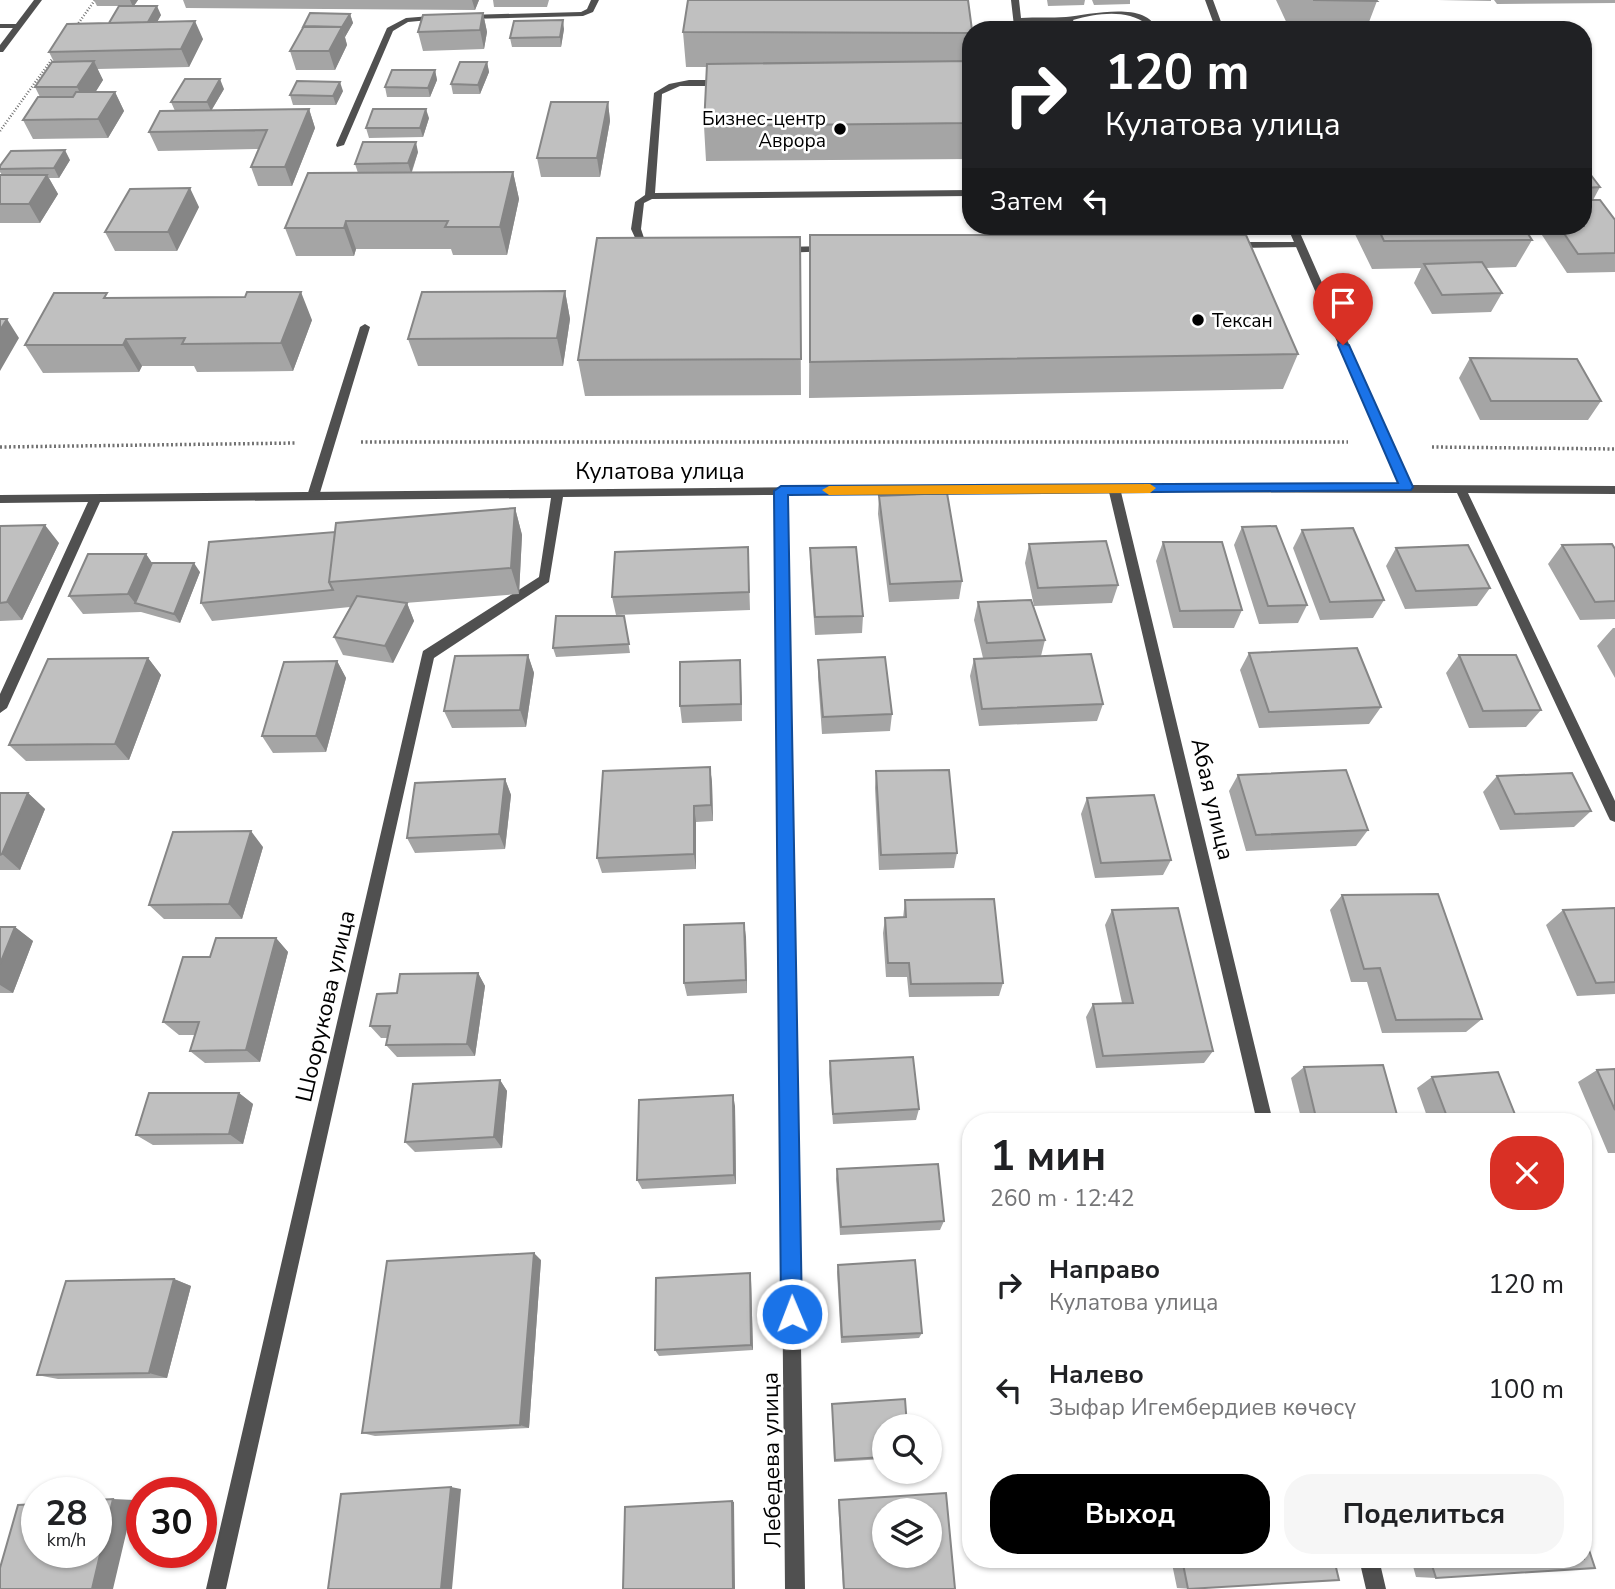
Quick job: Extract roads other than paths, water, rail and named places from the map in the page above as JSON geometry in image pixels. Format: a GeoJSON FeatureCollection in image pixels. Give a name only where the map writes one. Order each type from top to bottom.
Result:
{"type":"FeatureCollection","features":[{"type":"Feature","properties":{"kind":"street"},"geometry":{"type":"LineString","coordinates":[[0,50],[38,0]]}},
{"type":"Feature","properties":{"kind":"street"},"geometry":{"type":"LineString","coordinates":[[462,17],[570,16],[590,10],[595,0]]}},
{"type":"Feature","properties":{"kind":"street"},"geometry":{"type":"LineString","coordinates":[[1015,0],[1018,21]]}},
{"type":"Feature","properties":{"kind":"street"},"geometry":{"type":"LineString","coordinates":[[1209,0],[1217,21]]}},
{"type":"Feature","properties":{"kind":"street"},"geometry":{"type":"LineString","coordinates":[[1052,21],[1096,13],[1136,13],[1149,21]]}},
{"type":"Feature","properties":{"kind":"street"},"geometry":{"type":"LineString","coordinates":[[340,145],[390,30],[406,20],[448,17]]}},
{"type":"Feature","properties":{"kind":"street"},"geometry":{"type":"LineString","coordinates":[[0,26],[18,26]]}},
{"type":"Feature","properties":{"kind":"street"},"geometry":{"type":"LineString","coordinates":[[650,196],[659,93],[666,87],[679,84],[734,83]]}},
{"type":"Feature","properties":{"kind":"street"},"geometry":{"type":"LineString","coordinates":[[661,248],[640,240],[636,229],[640,202],[650,196],[962,193]]}},
{"type":"Feature","properties":{"kind":"street"},"geometry":{"type":"LineString","coordinates":[[1296,235],[1406,487]]}},
{"type":"Feature","properties":{"kind":"street"},"geometry":{"type":"LineString","coordinates":[[1217,245],[1300,245]]}},
{"type":"Feature","properties":{"kind":"street"},"geometry":{"type":"LineString","coordinates":[[765,250],[834,249]]}},
{"type":"Feature","properties":{"kind":"street"},"geometry":{"type":"LineString","coordinates":[[313,496],[365,327]]}},
{"type":"Feature","properties":{"kind":"street","name":"Кулатова улица"},"geometry":{"type":"LineString","coordinates":[[0,499],[1114,488],[1406,487],[1615,490]]}},
{"type":"Feature","properties":{"kind":"street","name":"Абая улица"},"geometry":{"type":"LineString","coordinates":[[1114,488],[1263,1113]]}},
{"type":"Feature","properties":{"kind":"street"},"geometry":{"type":"LineString","coordinates":[[1460,488],[1615,816]]}},
{"type":"Feature","properties":{"kind":"street","name":"Лебедева улица"},"geometry":{"type":"LineString","coordinates":[[781,491],[795,1589]]}},
{"type":"Feature","properties":{"kind":"street","name":"Шоорукова улица"},"geometry":{"type":"LineString","coordinates":[[216,1589],[428,655],[545,579],[558,493]]}},
{"type":"Feature","properties":{"kind":"street"},"geometry":{"type":"LineString","coordinates":[[0,708],[96,498]]}},
{"type":"Feature","properties":{"kind":"street"},"geometry":{"type":"LineString","coordinates":[[1370,1568],[1376,1589]]}},
{"type":"Feature","properties":{"kind":"place","name":"Бизнес-центр Аврора"},"geometry":{"type":"Point","coordinates":[840,129]}},
{"type":"Feature","properties":{"kind":"place","name":"Тексан"},"geometry":{"type":"Point","coordinates":[1198,320]}}]}
